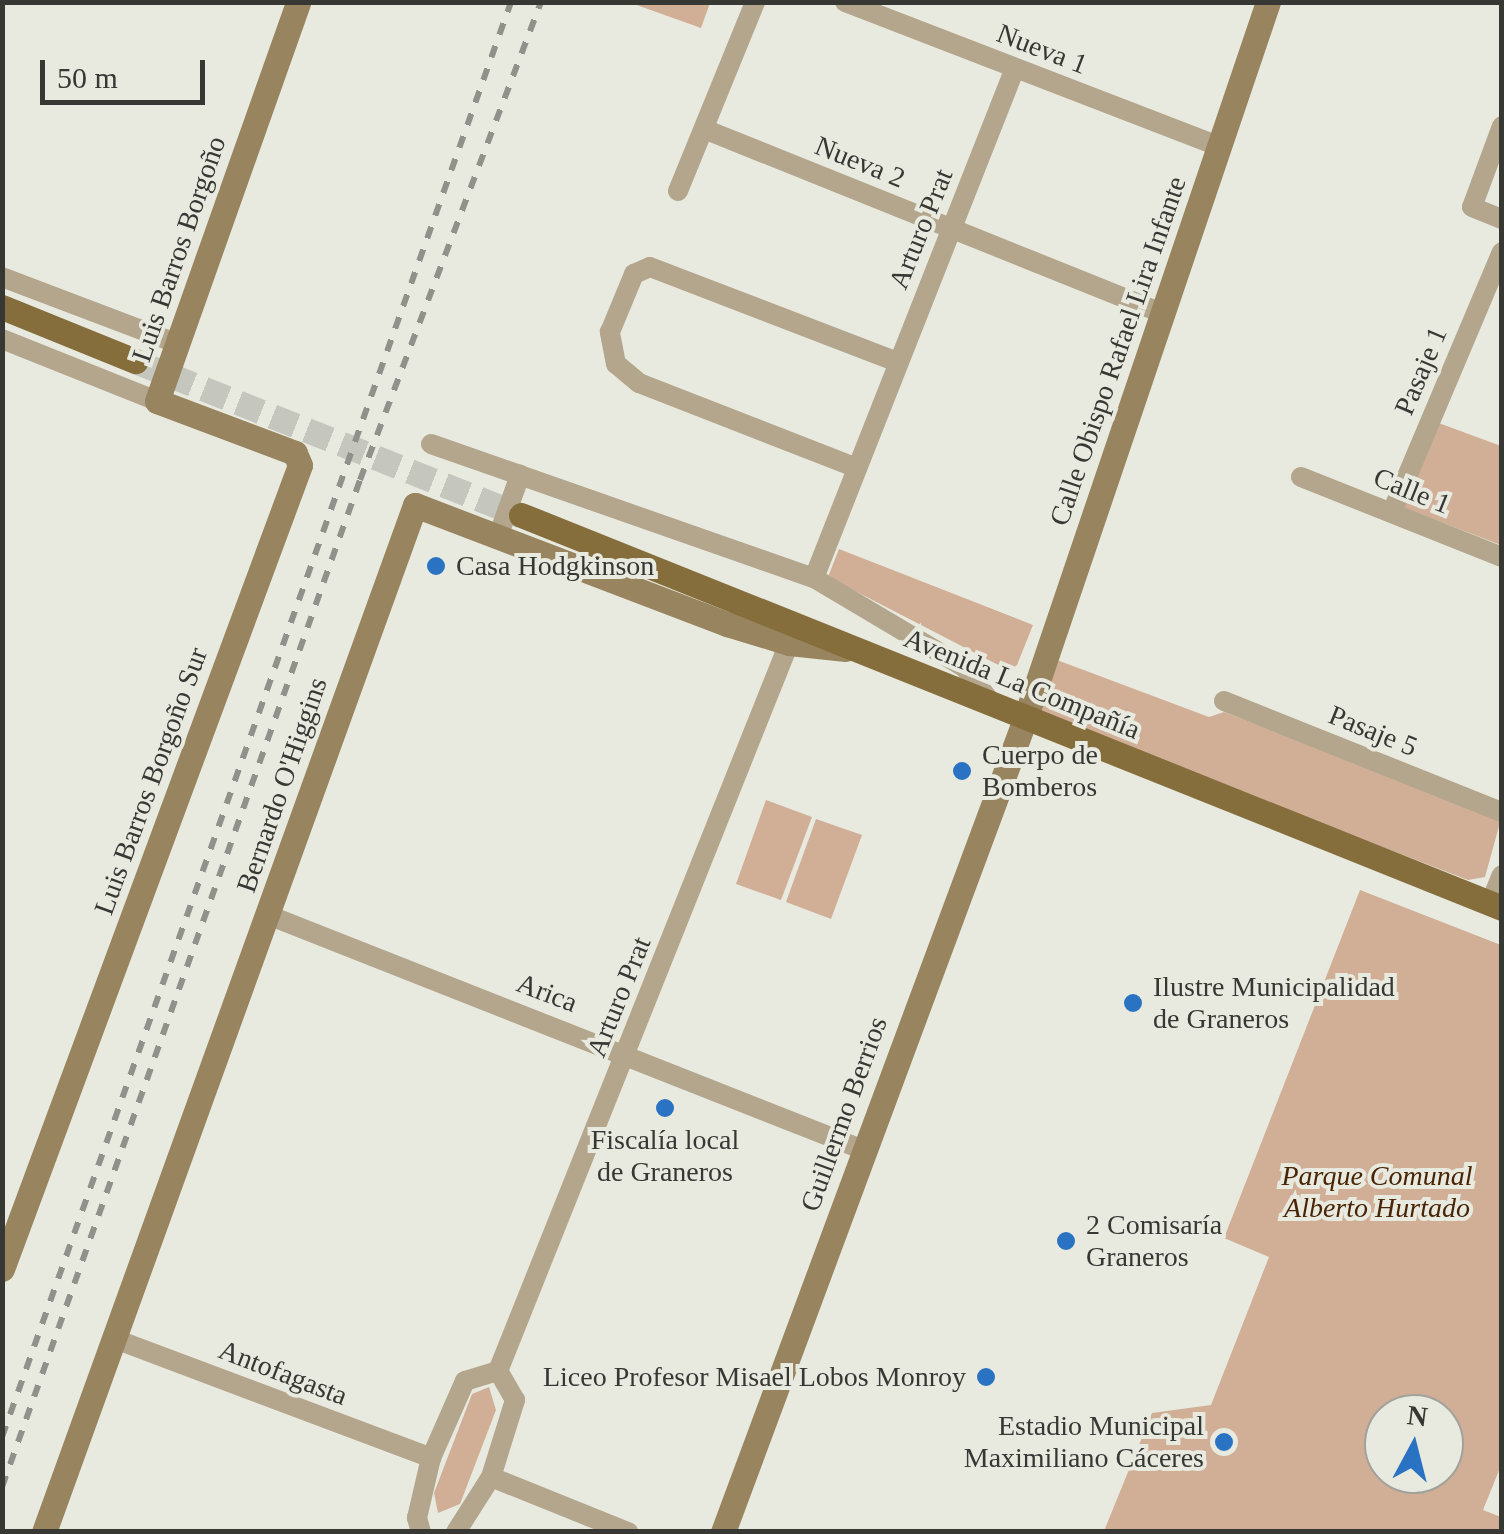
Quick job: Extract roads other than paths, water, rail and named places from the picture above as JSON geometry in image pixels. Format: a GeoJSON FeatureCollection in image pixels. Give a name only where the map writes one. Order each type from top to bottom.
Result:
{"type":"FeatureCollection","features":[{"type":"Feature","properties":{"kind":"main road"},"geometry":{"type":"LineString","coordinates":[[2,308],[135,361]]}},
{"type":"Feature","properties":{"kind":"main road","name":"Avenida La Compañía"},"geometry":{"type":"LineString","coordinates":[[520,515],[1496,906]]}},
{"type":"Feature","properties":{"kind":"street","name":"Luis Barros Borgoño"},"geometry":{"type":"LineString","coordinates":[[157,402],[298,2]]}},
{"type":"Feature","properties":{"kind":"street"},"geometry":{"type":"LineString","coordinates":[[678,192],[755,2]]}},
{"type":"Feature","properties":{"kind":"street","name":"Nueva 1"},"geometry":{"type":"LineString","coordinates":[[845,2],[1219,146]]}},
{"type":"Feature","properties":{"kind":"street","name":"Calle Obispo Rafael Lira Infante"},"geometry":{"type":"LineString","coordinates":[[1025,719],[1265,3]]}},
{"type":"Feature","properties":{"kind":"street","name":"Arturo Prat"},"geometry":{"type":"LineString","coordinates":[[814,578],[1015,68]]}},
{"type":"Feature","properties":{"kind":"street"},"geometry":{"type":"LineString","coordinates":[[1502,126],[1472,207],[1502,219]]}},
{"type":"Feature","properties":{"kind":"street","name":"Nueva 2"},"geometry":{"type":"LineString","coordinates":[[704,129],[1162,313]]}},
{"type":"Feature","properties":{"kind":"street","name":"Pasaje 1"},"geometry":{"type":"LineString","coordinates":[[1392,512],[1502,252]]}},
{"type":"Feature","properties":{"kind":"street"},"geometry":{"type":"LineString","coordinates":[[857,468],[639,382],[616,364],[610,332],[634,274],[650,268],[898,362]]}},
{"type":"Feature","properties":{"kind":"street"},"geometry":{"type":"LineString","coordinates":[[2,278],[178,344]]}},
{"type":"Feature","properties":{"kind":"street"},"geometry":{"type":"LineString","coordinates":[[2,339],[157,402]]}},
{"type":"Feature","properties":{"kind":"street","name":"Luis Barros Borgoño Sur"},"geometry":{"type":"LineString","coordinates":[[2,1269],[300,465],[294,453],[157,402]]}},
{"type":"Feature","properties":{"kind":"street"},"geometry":{"type":"LineString","coordinates":[[431,444],[814,578],[964,667],[994,707]]}},
{"type":"Feature","properties":{"kind":"street"},"geometry":{"type":"LineString","coordinates":[[499,534],[520,475]]}},
{"type":"Feature","properties":{"kind":"street","name":"Calle 1"},"geometry":{"type":"LineString","coordinates":[[1301,477],[1502,556]]}},
{"type":"Feature","properties":{"kind":"street","name":"Bernardo O'Higgins"},"geometry":{"type":"LineString","coordinates":[[44,1532],[410,511],[423,504],[789,643],[862,651]]}},
{"type":"Feature","properties":{"kind":"street","name":"Arturo Prat"},"geometry":{"type":"LineString","coordinates":[[498,1371],[789,643]]}},
{"type":"Feature","properties":{"kind":"street","name":"Pasaje 5"},"geometry":{"type":"LineString","coordinates":[[1224,702],[1502,812]]}},
{"type":"Feature","properties":{"kind":"street","name":"Guillermo Berrios"},"geometry":{"type":"LineString","coordinates":[[724,1532],[861,1149],[1025,719]]}},
{"type":"Feature","properties":{"kind":"street"},"geometry":{"type":"LineString","coordinates":[[1496,906],[1502,875]]}},
{"type":"Feature","properties":{"kind":"street","name":"Arica"},"geometry":{"type":"LineString","coordinates":[[268,915],[626,1053],[861,1149]]}},
{"type":"Feature","properties":{"kind":"street","name":"Antofagasta"},"geometry":{"type":"LineString","coordinates":[[115,1339],[431,1458]]}},
{"type":"Feature","properties":{"kind":"street"},"geometry":{"type":"LineString","coordinates":[[421,1532],[416,1518],[431,1458],[465,1380],[498,1371],[514,1400],[491,1477],[456,1532]]}},
{"type":"Feature","properties":{"kind":"street"},"geometry":{"type":"LineString","coordinates":[[491,1477],[628,1532]]}},
{"type":"Feature","properties":{"kind":"tunnel"},"geometry":{"type":"LineString","coordinates":[[135,361],[521,515]]}},
{"type":"Feature","properties":{"kind":"railway"},"geometry":{"type":"LineString","coordinates":[[2,1437],[511,2]]}},
{"type":"Feature","properties":{"kind":"railway"},"geometry":{"type":"LineString","coordinates":[[2,1487],[360,480],[541,2]]}},
{"type":"Feature","properties":{"kind":"place","name":"Casa Hodgkinson"},"geometry":{"type":"Point","coordinates":[436,566]}},
{"type":"Feature","properties":{"kind":"place","name":"Cuerpo de Bomberos"},"geometry":{"type":"Point","coordinates":[962,771]}},
{"type":"Feature","properties":{"kind":"place","name":"Ilustre Municipalidad de Graneros"},"geometry":{"type":"Point","coordinates":[1133,1003]}},
{"type":"Feature","properties":{"kind":"place","name":"Fiscalía local de Graneros"},"geometry":{"type":"Point","coordinates":[665,1108]}},
{"type":"Feature","properties":{"kind":"place","name":"2 Comisaría Graneros"},"geometry":{"type":"Point","coordinates":[1066,1241]}},
{"type":"Feature","properties":{"kind":"place","name":"Liceo Profesor Misael Lobos Monroy"},"geometry":{"type":"Point","coordinates":[986,1377]}},
{"type":"Feature","properties":{"kind":"place","name":"Estadio Municipal Maximiliano Cáceres"},"geometry":{"type":"Point","coordinates":[1224,1442]}},
{"type":"Feature","properties":{"kind":"park label","name":"Parque Comunal Alberto Hurtado"},"geometry":{"type":"Point","coordinates":[1377,1192]}}]}
